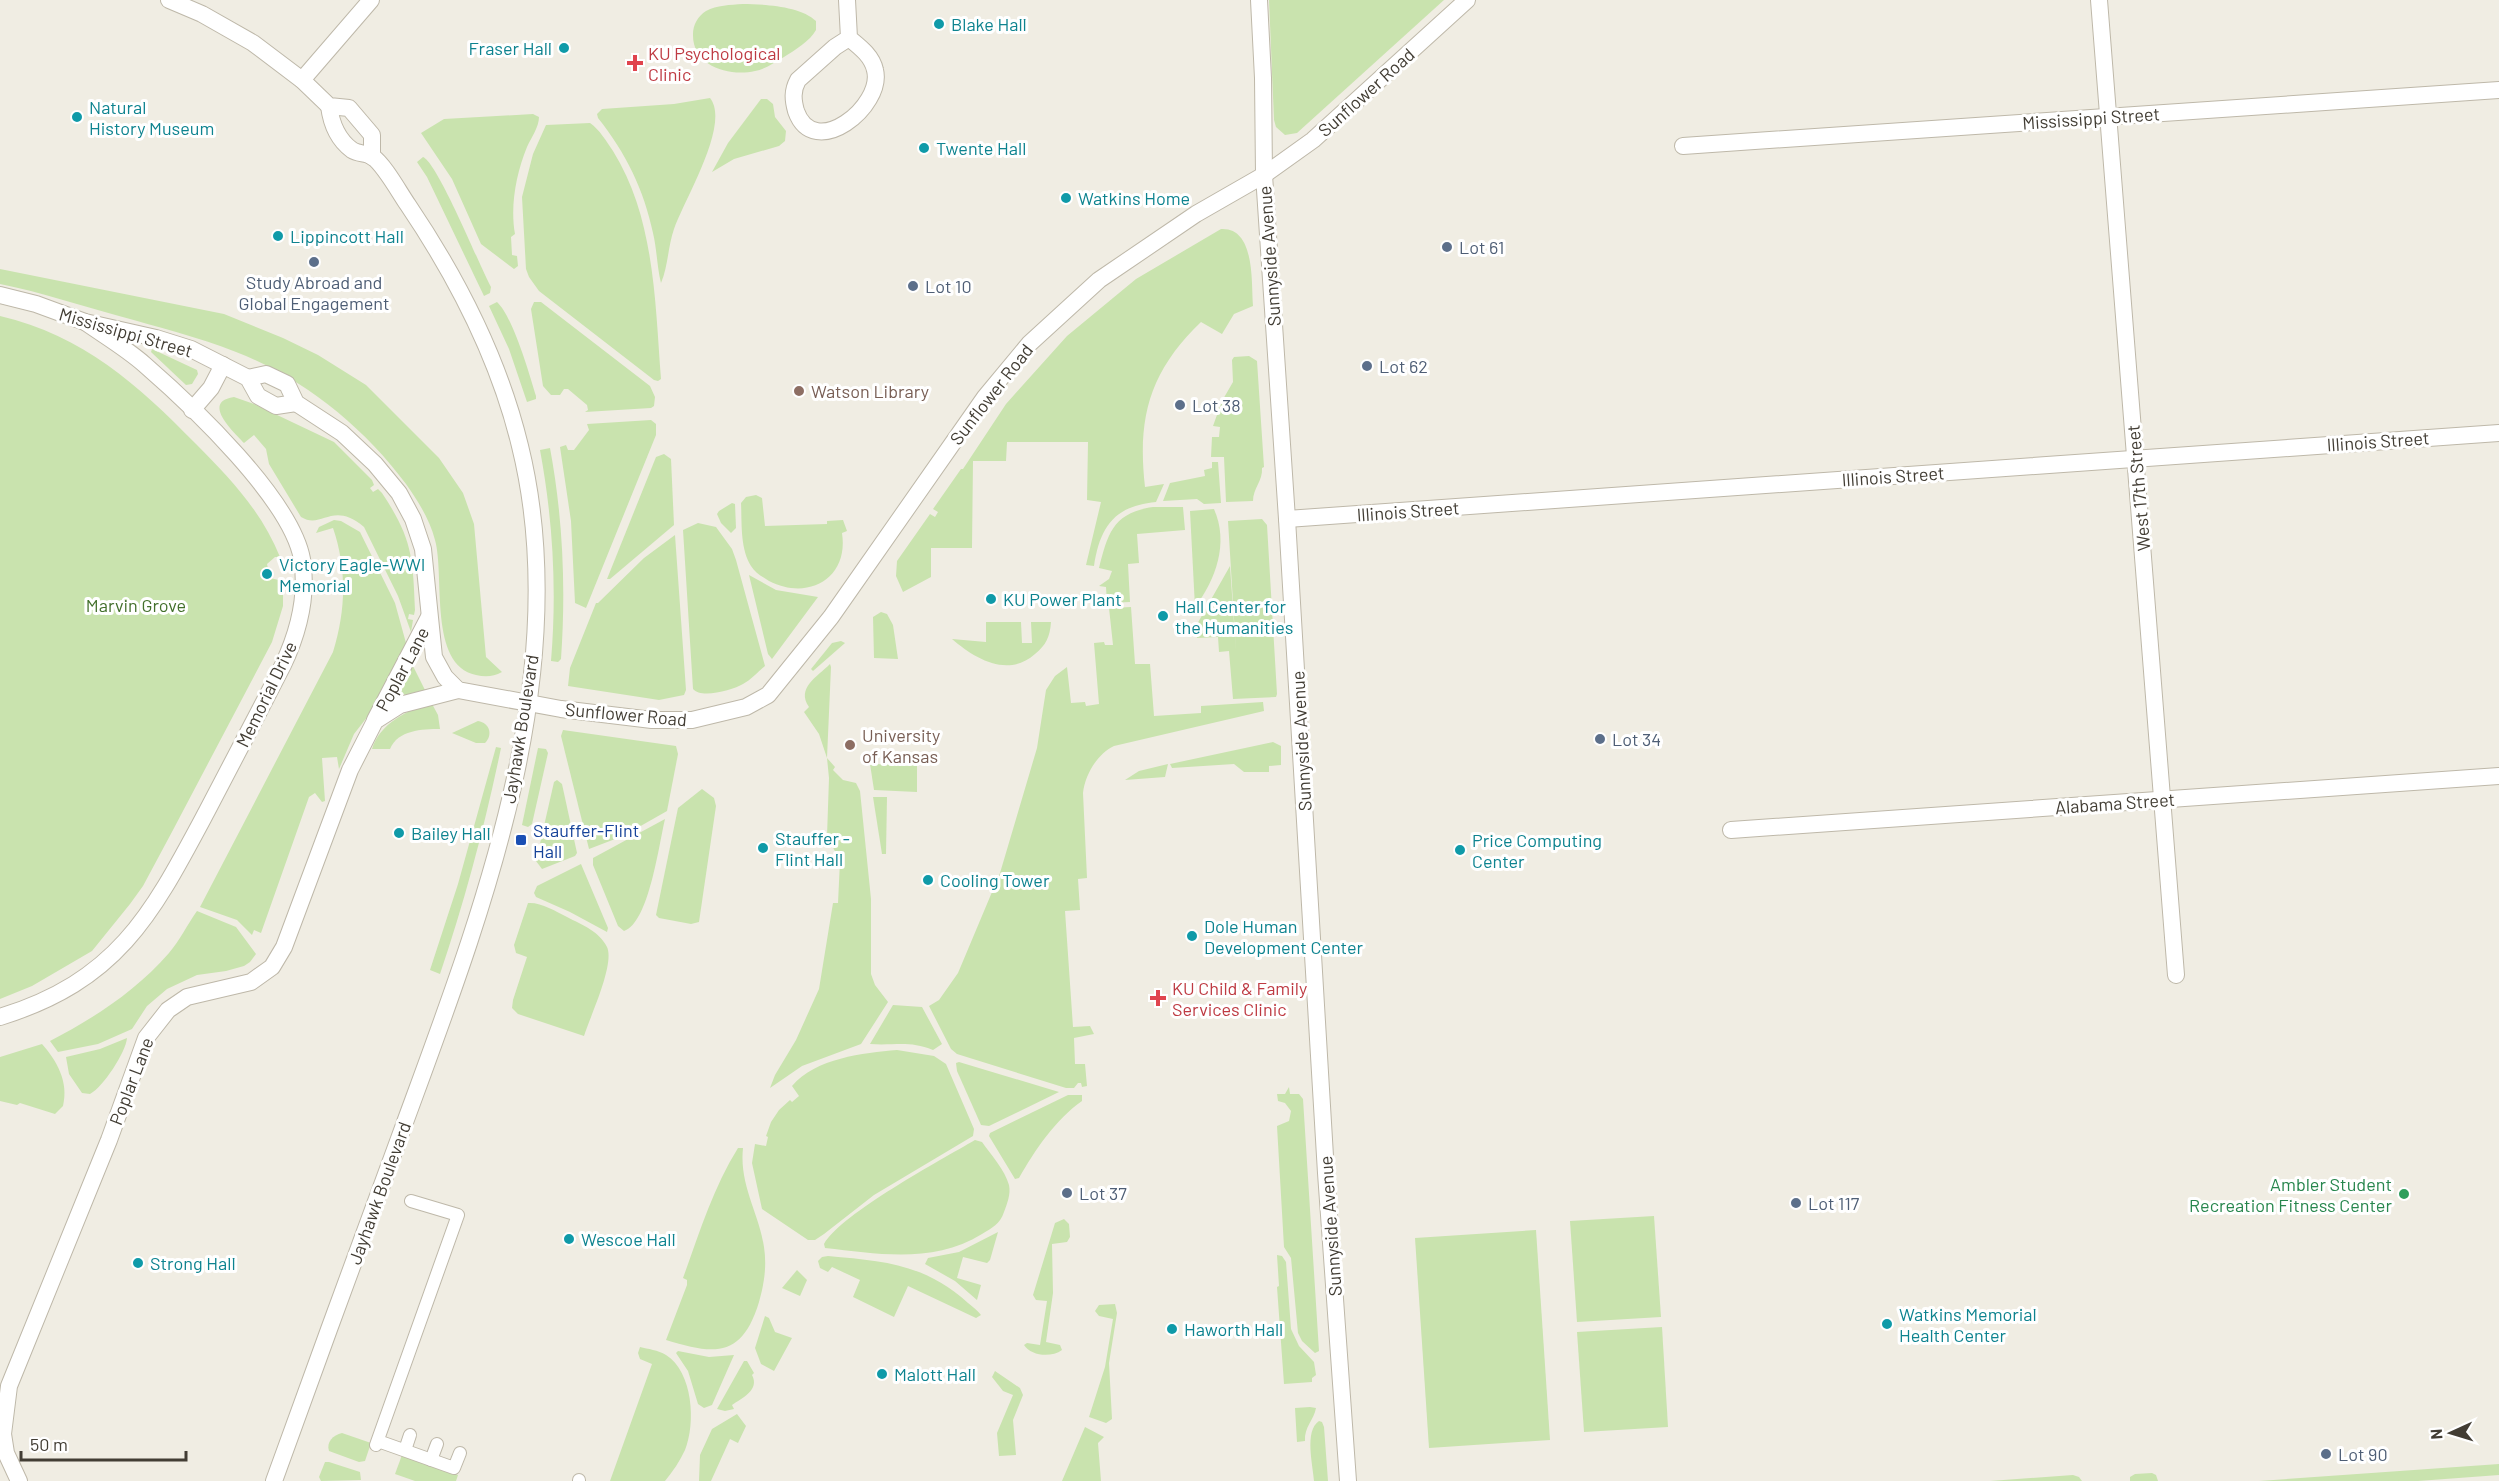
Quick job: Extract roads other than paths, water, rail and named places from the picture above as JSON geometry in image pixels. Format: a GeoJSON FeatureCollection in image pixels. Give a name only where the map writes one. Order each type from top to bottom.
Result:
{"type":"FeatureCollection","features":[{"type":"Feature","properties":{"kind":"street","name":"Jayhawk Boulevard"},"geometry":{"type":"LineString","coordinates":[[171,0],[202,14],[253,43],[302,80],[329,105],[349,108],[372,135],[372,157]]}},
{"type":"Feature","properties":{"kind":"street"},"geometry":{"type":"LineString","coordinates":[[302,80],[371,0]]}},
{"type":"Feature","properties":{"kind":"street"},"geometry":{"type":"LineString","coordinates":[[847,0],[849,38],[867,54],[873,64],[876,72],[873,91],[867,103],[851,119],[838,129],[821,132],[804,124],[798,116],[793,97],[794,87],[798,80],[835,47],[849,38]]}},
{"type":"Feature","properties":{"kind":"street","name":"Sunnyside Avenue"},"geometry":{"type":"LineString","coordinates":[[1258,0],[1263,78],[1264,175],[1326,1173],[1348,1481]]}},
{"type":"Feature","properties":{"kind":"street","name":"Sunflower Road"},"geometry":{"type":"LineString","coordinates":[[527,703],[652,720],[692,720],[746,707],[768,695],[845,598],[860,573],[985,397],[1029,344],[1099,280],[1196,214],[1264,175],[1313,140],[1467,0]]}},
{"type":"Feature","properties":{"kind":"street","name":"West 17th Street"},"geometry":{"type":"LineString","coordinates":[[2099,0],[2176,975]]}},
{"type":"Feature","properties":{"kind":"street","name":"Mississippi Street"},"geometry":{"type":"LineString","coordinates":[[1683,146],[2499,90]]}},
{"type":"Feature","properties":{"kind":"street","name":"Jayhawk Boulevard"},"geometry":{"type":"LineString","coordinates":[[274,1481],[473,934],[510,796],[527,703],[535,616],[534,539],[521,449],[508,403],[482,336],[446,265],[391,181],[372,157],[352,151],[332,126],[329,105]]}},
{"type":"Feature","properties":{"kind":"street","name":"Mississippi Street"},"geometry":{"type":"LineString","coordinates":[[0,295],[36,304],[85,322],[156,338],[191,349],[248,378],[258,396],[276,406],[296,403]]}},
{"type":"Feature","properties":{"kind":"street","name":"Memorial Drive"},"geometry":{"type":"LineString","coordinates":[[0,1017],[48,999],[76,983],[103,964],[142,924],[171,878],[284,665],[296,636],[304,581],[301,557],[294,534],[278,507],[225,441],[143,363],[85,322]]}},
{"type":"Feature","properties":{"kind":"street"},"geometry":{"type":"LineString","coordinates":[[192,410],[211,388],[223,365]]}},
{"type":"Feature","properties":{"kind":"street","name":"Mississippi Street"},"geometry":{"type":"LineString","coordinates":[[248,378],[266,374],[287,384],[296,403],[342,433],[375,464],[399,493],[413,519],[423,549],[434,657],[445,677],[458,690]]}},
{"type":"Feature","properties":{"kind":"street","name":"Illinois Street"},"geometry":{"type":"LineString","coordinates":[[1287,519],[2499,433]]}},
{"type":"Feature","properties":{"kind":"street","name":"Poplar Lane"},"geometry":{"type":"LineString","coordinates":[[19,1481],[6,1454],[3,1434],[9,1386],[109,1140],[146,1038],[168,1010],[187,997],[251,982],[261,976],[279,958],[350,771],[429,618]]}},
{"type":"Feature","properties":{"kind":"street"},"geometry":{"type":"LineString","coordinates":[[458,690],[527,703]]}},
{"type":"Feature","properties":{"kind":"street","name":"Poplar Lane"},"geometry":{"type":"LineString","coordinates":[[375,721],[400,705],[458,690]]}},
{"type":"Feature","properties":{"kind":"street","name":"Alabama Street"},"geometry":{"type":"LineString","coordinates":[[1731,830],[2499,776]]}},
{"type":"Feature","properties":{"kind":"street"},"geometry":{"type":"LineString","coordinates":[[411,1201],[458,1215],[433,1299],[377,1443],[405,1450],[454,1468],[460,1453]]}},
{"type":"Feature","properties":{"kind":"street"},"geometry":{"type":"LineString","coordinates":[[405,1450],[411,1435]]}},
{"type":"Feature","properties":{"kind":"street"},"geometry":{"type":"LineString","coordinates":[[431,1460],[437,1444]]}},
{"type":"Feature","properties":{"kind":"place","name":"Blake Hall"},"geometry":{"type":"Point","coordinates":[939,24]}},
{"type":"Feature","properties":{"kind":"place","name":"Fraser Hall"},"geometry":{"type":"Point","coordinates":[564,48]}},
{"type":"Feature","properties":{"kind":"place","name":"KU Psychological Clinic"},"geometry":{"type":"Point","coordinates":[635,63]}},
{"type":"Feature","properties":{"kind":"place","name":"Natural History Museum"},"geometry":{"type":"Point","coordinates":[77,117]}},
{"type":"Feature","properties":{"kind":"place","name":"Twente Hall"},"geometry":{"type":"Point","coordinates":[924,148]}},
{"type":"Feature","properties":{"kind":"place","name":"Watkins Home"},"geometry":{"type":"Point","coordinates":[1066,198]}},
{"type":"Feature","properties":{"kind":"place","name":"Lippincott Hall"},"geometry":{"type":"Point","coordinates":[278,236]}},
{"type":"Feature","properties":{"kind":"place","name":"Lot 61"},"geometry":{"type":"Point","coordinates":[1447,247]}},
{"type":"Feature","properties":{"kind":"place","name":"Study Abroad and Global Engagement"},"geometry":{"type":"Point","coordinates":[314,262]}},
{"type":"Feature","properties":{"kind":"place","name":"Lot 10"},"geometry":{"type":"Point","coordinates":[913,286]}},
{"type":"Feature","properties":{"kind":"place","name":"Lot 62"},"geometry":{"type":"Point","coordinates":[1367,366]}},
{"type":"Feature","properties":{"kind":"place","name":"Watson Library"},"geometry":{"type":"Point","coordinates":[799,391]}},
{"type":"Feature","properties":{"kind":"place","name":"Lot 38"},"geometry":{"type":"Point","coordinates":[1180,405]}},
{"type":"Feature","properties":{"kind":"place","name":"Victory Eagle-WWI Memorial"},"geometry":{"type":"Point","coordinates":[267,574]}},
{"type":"Feature","properties":{"kind":"place","name":"KU Power Plant"},"geometry":{"type":"Point","coordinates":[991,599]}},
{"type":"Feature","properties":{"kind":"place","name":"Hall Center for the Humanities"},"geometry":{"type":"Point","coordinates":[1163,616]}},
{"type":"Feature","properties":{"kind":"place","name":"Lot 34"},"geometry":{"type":"Point","coordinates":[1600,739]}},
{"type":"Feature","properties":{"kind":"place","name":"University of Kansas"},"geometry":{"type":"Point","coordinates":[850,745]}},
{"type":"Feature","properties":{"kind":"place","name":"Bailey Hall"},"geometry":{"type":"Point","coordinates":[399,833]}},
{"type":"Feature","properties":{"kind":"place","name":"Stauffer-Flint Hall"},"geometry":{"type":"Point","coordinates":[521,840]}},
{"type":"Feature","properties":{"kind":"place","name":"Stauffer - Flint Hall"},"geometry":{"type":"Point","coordinates":[763,848]}},
{"type":"Feature","properties":{"kind":"place","name":"Price Computing Center"},"geometry":{"type":"Point","coordinates":[1460,850]}},
{"type":"Feature","properties":{"kind":"place","name":"Cooling Tower"},"geometry":{"type":"Point","coordinates":[928,880]}},
{"type":"Feature","properties":{"kind":"place","name":"Dole Human Development Center"},"geometry":{"type":"Point","coordinates":[1192,936]}},
{"type":"Feature","properties":{"kind":"place","name":"KU Child & Family Services Clinic"},"geometry":{"type":"Point","coordinates":[1158,998]}},
{"type":"Feature","properties":{"kind":"place","name":"Lot 37"},"geometry":{"type":"Point","coordinates":[1067,1193]}},
{"type":"Feature","properties":{"kind":"place","name":"Ambler Student Recreation Fitness Center"},"geometry":{"type":"Point","coordinates":[2404,1194]}},
{"type":"Feature","properties":{"kind":"place","name":"Lot 117"},"geometry":{"type":"Point","coordinates":[1796,1203]}},
{"type":"Feature","properties":{"kind":"place","name":"Wescoe Hall"},"geometry":{"type":"Point","coordinates":[569,1239]}},
{"type":"Feature","properties":{"kind":"place","name":"Strong Hall"},"geometry":{"type":"Point","coordinates":[138,1263]}},
{"type":"Feature","properties":{"kind":"place","name":"Watkins Memorial Health Center"},"geometry":{"type":"Point","coordinates":[1887,1324]}},
{"type":"Feature","properties":{"kind":"place","name":"Haworth Hall"},"geometry":{"type":"Point","coordinates":[1172,1329]}},
{"type":"Feature","properties":{"kind":"place","name":"Malott Hall"},"geometry":{"type":"Point","coordinates":[882,1374]}},
{"type":"Feature","properties":{"kind":"place","name":"Lot 90"},"geometry":{"type":"Point","coordinates":[2326,1454]}},
{"type":"Feature","properties":{"kind":"park label","name":"Marvin Grove"},"geometry":{"type":"Point","coordinates":[136,605]}}]}
